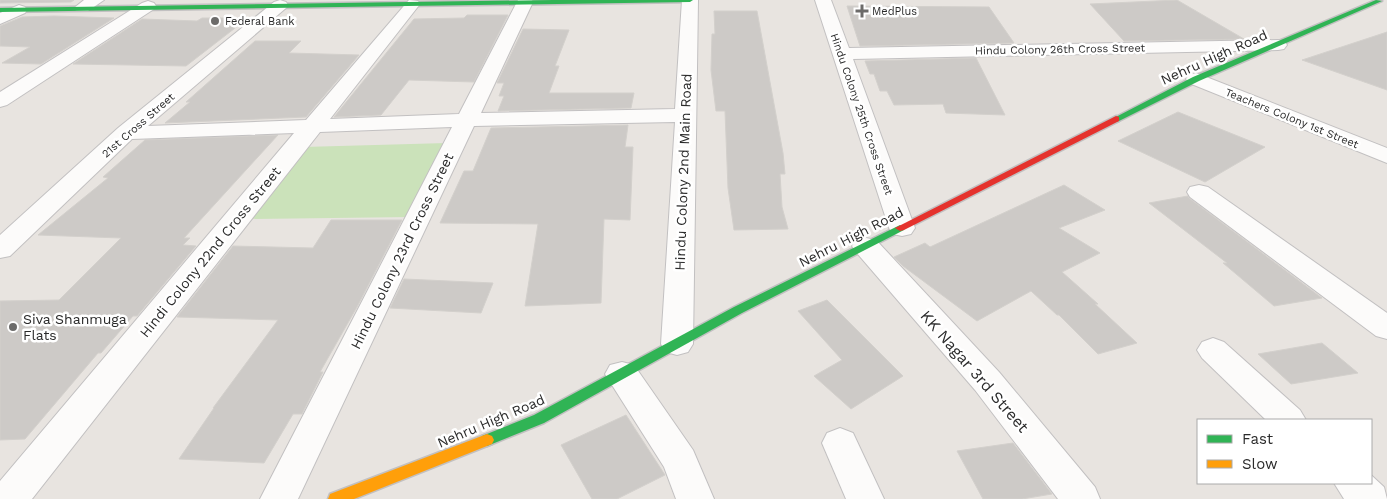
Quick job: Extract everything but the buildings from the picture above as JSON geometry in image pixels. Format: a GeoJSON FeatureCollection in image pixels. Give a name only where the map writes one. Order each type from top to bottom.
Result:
{"type":"FeatureCollection","features":[{"type":"Feature","properties":{"kind":"street"},"geometry":{"type":"LineString","coordinates":[[0,10],[89,4],[148,6],[690,0]]}},
{"type":"Feature","properties":{"kind":"street","name":"Hindu Colony 2nd Main Road"},"geometry":{"type":"LineString","coordinates":[[677,344],[690,0]]}},
{"type":"Feature","properties":{"kind":"street","name":"Hindu Colony 25th Cross Street"},"geometry":{"type":"LineString","coordinates":[[823,0],[902,228]]}},
{"type":"Feature","properties":{"kind":"street"},"geometry":{"type":"LineString","coordinates":[[1351,0],[1383,1]]}},
{"type":"Feature","properties":{"kind":"street","name":"Nehru High Road"},"geometry":{"type":"LineString","coordinates":[[336,499],[539,419],[738,310],[1196,79],[1383,1]]}},
{"type":"Feature","properties":{"kind":"street","name":"Hindu Colony 23rd Cross Street"},"geometry":{"type":"LineString","coordinates":[[279,499],[526,2]]}},
{"type":"Feature","properties":{"kind":"street","name":"21st Cross Street"},"geometry":{"type":"LineString","coordinates":[[5,241],[266,4]]}},
{"type":"Feature","properties":{"kind":"street","name":"Hindi Colony 22nd Cross Street"},"geometry":{"type":"LineString","coordinates":[[9,499],[412,4]]}},
{"type":"Feature","properties":{"kind":"street"},"geometry":{"type":"LineString","coordinates":[[0,102],[148,6]]}},
{"type":"Feature","properties":{"kind":"street"},"geometry":{"type":"LineString","coordinates":[[0,20],[18,10]]}},
{"type":"Feature","properties":{"kind":"street","name":"Hindu Colony 26th Cross Street"},"geometry":{"type":"LineString","coordinates":[[842,54],[1278,44]]}},
{"type":"Feature","properties":{"kind":"street","name":"Teachers Colony 1st Street"},"geometry":{"type":"LineString","coordinates":[[1196,79],[1387,156]]}},
{"type":"Feature","properties":{"kind":"street"},"geometry":{"type":"LineString","coordinates":[[126,133],[467,120],[685,115]]}},
{"type":"Feature","properties":{"kind":"street"},"geometry":{"type":"LineString","coordinates":[[1199,192],[1387,328]]}},
{"type":"Feature","properties":{"kind":"street","name":"KK Nagar 3rd Street"},"geometry":{"type":"LineString","coordinates":[[866,246],[987,381],[1081,499]]}},
{"type":"Feature","properties":{"kind":"street"},"geometry":{"type":"LineString","coordinates":[[1213,350],[1287,419]]}},
{"type":"Feature","properties":{"kind":"street"},"geometry":{"type":"LineString","coordinates":[[622,374],[680,461],[696,499]]}},
{"type":"Feature","properties":{"kind":"street"},"geometry":{"type":"LineString","coordinates":[[840,443],[865,499]]}},
{"type":"Feature","properties":{"kind":"street"},"geometry":{"type":"LineString","coordinates":[[1354,484],[1370,499]]}},
{"type":"Feature","properties":{"kind":"green space"},"geometry":{"type":"Polygon","coordinates":[[[447,143],[411,217],[244,219],[303,147],[447,143]]]}},
{"type":"Feature","properties":{"kind":"traffic: fast"},"geometry":{"type":"LineString","coordinates":[[0,10],[690,0]]}},
{"type":"Feature","properties":{"kind":"traffic: fast"},"geometry":{"type":"LineString","coordinates":[[1116,119],[1196,79],[1379,1]]}},
{"type":"Feature","properties":{"kind":"traffic: fast"},"geometry":{"type":"LineString","coordinates":[[487,440],[539,419],[738,310],[900,228]]}},
{"type":"Feature","properties":{"kind":"traffic: slow"},"geometry":{"type":"LineString","coordinates":[[336,499],[487,440]]}},
{"type":"Feature","properties":{"kind":"traffic: jam"},"geometry":{"type":"LineString","coordinates":[[900,228],[1116,119]]}},
{"type":"Feature","properties":{"kind":"place","name":"MedPlus"},"geometry":{"type":"Point","coordinates":[862,11]}},
{"type":"Feature","properties":{"kind":"place","name":"Federal Bank"},"geometry":{"type":"Point","coordinates":[215,21]}},
{"type":"Feature","properties":{"kind":"place","name":"Siva Shanmuga Flats"},"geometry":{"type":"Point","coordinates":[13,327]}}]}
